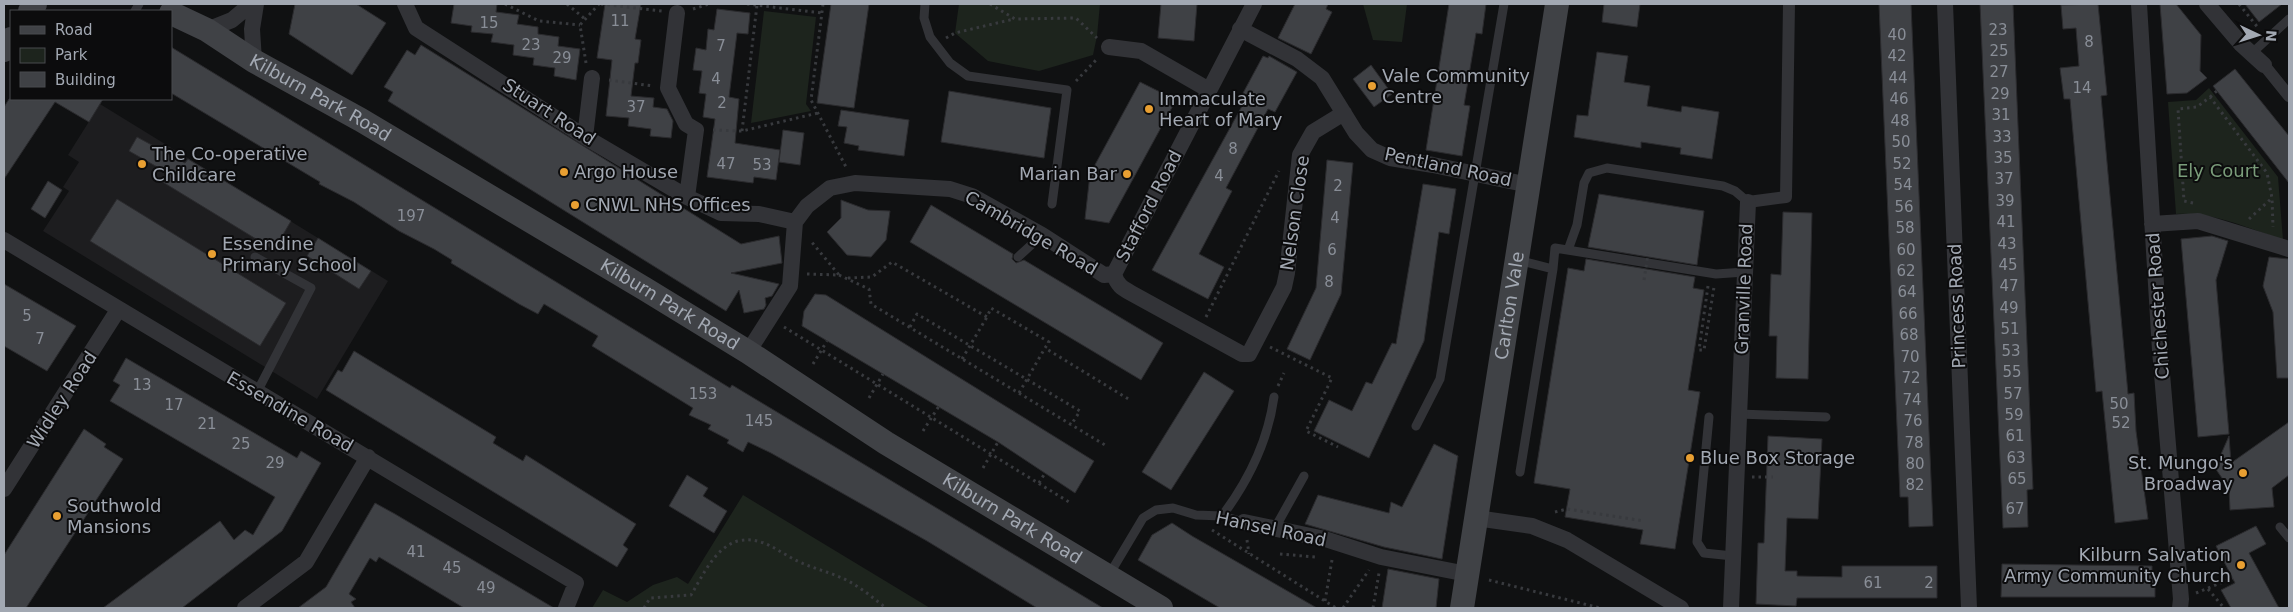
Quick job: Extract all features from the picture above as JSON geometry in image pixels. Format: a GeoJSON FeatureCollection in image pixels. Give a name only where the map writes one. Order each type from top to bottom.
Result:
{"type":"FeatureCollection","features":[{"type":"Feature","properties":{"kind":"main road","name":"Kilburn Park Road"},"geometry":{"type":"LineString","coordinates":[[153,4],[166,10]]}},
{"type":"Feature","properties":{"kind":"main road","name":"Carlton Vale"},"geometry":{"type":"LineString","coordinates":[[1462,608],[1478,577],[1476,518],[1557,4]]}},
{"type":"Feature","properties":{"kind":"main road","name":"Kilburn Park Road"},"geometry":{"type":"LineString","coordinates":[[172,13],[207,30],[254,61],[360,120],[748,352],[886,443],[1160,608]]}},
{"type":"Feature","properties":{"kind":"street"},"geometry":{"type":"LineString","coordinates":[[207,30],[232,20],[251,4]]}},
{"type":"Feature","properties":{"kind":"street"},"geometry":{"type":"LineString","coordinates":[[254,61],[252,30],[256,4]]}},
{"type":"Feature","properties":{"kind":"street","name":"Stuart Road"},"geometry":{"type":"LineString","coordinates":[[405,4],[416,28],[441,50],[687,197],[721,213],[759,214],[795,222]]}},
{"type":"Feature","properties":{"kind":"street","name":"Stafford Road"},"geometry":{"type":"LineString","coordinates":[[1114,274],[1254,4]]}},
{"type":"Feature","properties":{"kind":"street","name":"Granville Road"},"geometry":{"type":"LineString","coordinates":[[1731,608],[1748,202],[1786,197],[1789,4]]}},
{"type":"Feature","properties":{"kind":"street","name":"Princess Road"},"geometry":{"type":"LineString","coordinates":[[1945,4],[1969,608]]}},
{"type":"Feature","properties":{"kind":"street","name":"Chichester Road"},"geometry":{"type":"LineString","coordinates":[[2139,4],[2152,224],[2181,604]]}},
{"type":"Feature","properties":{"kind":"street"},"geometry":{"type":"LineString","coordinates":[[2207,4],[2241,44],[2264,65],[2289,96]]}},
{"type":"Feature","properties":{"kind":"street"},"geometry":{"type":"LineString","coordinates":[[677,13],[668,88],[686,124],[696,130],[687,197]]}},
{"type":"Feature","properties":{"kind":"street","name":"Pentland Road"},"geometry":{"type":"LineString","coordinates":[[1240,29],[1310,67],[1333,93],[1356,133],[1372,150],[1390,158],[1529,185]]}},
{"type":"Feature","properties":{"kind":"street"},"geometry":{"type":"LineString","coordinates":[[1109,47],[1140,51],[1209,90]]}},
{"type":"Feature","properties":{"kind":"street"},"geometry":{"type":"LineString","coordinates":[[585,137],[592,78]]}},
{"type":"Feature","properties":{"kind":"street","name":"Nelson Close"},"geometry":{"type":"LineString","coordinates":[[1252,347],[1284,287],[1300,155],[1313,132],[1344,114]]}},
{"type":"Feature","properties":{"kind":"street","name":"Cambridge Road"},"geometry":{"type":"LineString","coordinates":[[795,222],[807,206],[830,188],[855,183],[950,189],[972,196],[1042,235],[1104,275],[1114,274],[1116,282],[1121,288],[1198,331],[1242,354],[1252,347]]}},
{"type":"Feature","properties":{"kind":"street"},"geometry":{"type":"LineString","coordinates":[[2152,224],[2198,221],[2289,249]]}},
{"type":"Feature","properties":{"kind":"street"},"geometry":{"type":"LineString","coordinates":[[748,352],[790,286],[789,273],[795,222]]}},
{"type":"Feature","properties":{"kind":"street","name":"Essendine Road"},"geometry":{"type":"LineString","coordinates":[[4,240],[256,394],[368,457],[576,583],[566,608]]}},
{"type":"Feature","properties":{"kind":"street","name":"Widley Road"},"geometry":{"type":"LineString","coordinates":[[4,489],[118,310]]}},
{"type":"Feature","properties":{"kind":"street"},"geometry":{"type":"LineString","coordinates":[[245,608],[306,562],[368,457]]}},
{"type":"Feature","properties":{"kind":"street"},"geometry":{"type":"LineString","coordinates":[[1476,518],[1532,526],[1567,540],[1681,608]]}},
{"type":"Feature","properties":{"kind":"street","name":"Hansel Road"},"geometry":{"type":"LineString","coordinates":[[1244,522],[1325,539],[1377,561],[1478,577]]}},
{"type":"Feature","properties":{"kind":"lane"},"geometry":{"type":"LineString","coordinates":[[925,4],[924,18],[930,37],[950,63],[968,76],[1067,90],[1052,204]]}},
{"type":"Feature","properties":{"kind":"lane"},"geometry":{"type":"LineString","coordinates":[[1416,426],[1440,380],[1504,4]]}},
{"type":"Feature","properties":{"kind":"lane"},"geometry":{"type":"LineString","coordinates":[[2252,53],[2289,19]]}},
{"type":"Feature","properties":{"kind":"lane"},"geometry":{"type":"LineString","coordinates":[[1568,250],[1578,225],[1584,183],[1589,173],[1596,169],[1607,168],[1723,186],[1735,191],[1748,202]]}},
{"type":"Feature","properties":{"kind":"lane"},"geometry":{"type":"LineString","coordinates":[[1018,257],[1042,235]]}},
{"type":"Feature","properties":{"kind":"lane"},"geometry":{"type":"LineString","coordinates":[[1520,472],[1555,248],[1716,274],[1745,272]]}},
{"type":"Feature","properties":{"kind":"lane"},"geometry":{"type":"LineString","coordinates":[[255,257],[311,288],[256,394]]}},
{"type":"Feature","properties":{"kind":"lane"},"geometry":{"type":"LineString","coordinates":[[1518,260],[1553,269]]}},
{"type":"Feature","properties":{"kind":"lane"},"geometry":{"type":"LineString","coordinates":[[1222,516],[1262,449],[1270,422],[1274,397]]}},
{"type":"Feature","properties":{"kind":"lane"},"geometry":{"type":"LineString","coordinates":[[1739,414],[1826,416]]}},
{"type":"Feature","properties":{"kind":"lane"},"geometry":{"type":"LineString","coordinates":[[1709,417],[1697,542],[1704,553],[1733,556]]}},
{"type":"Feature","properties":{"kind":"lane"},"geometry":{"type":"LineString","coordinates":[[1275,528],[1304,476]]}},
{"type":"Feature","properties":{"kind":"lane","name":"Hansel Road"},"geometry":{"type":"LineString","coordinates":[[1108,577],[1143,518],[1156,510],[1173,508],[1196,515],[1222,516],[1244,522]]}},
{"type":"Feature","properties":{"kind":"lane"},"geometry":{"type":"LineString","coordinates":[[2280,527],[2289,538]]}},
{"type":"Feature","properties":{"kind":"path"},"geometry":{"type":"LineString","coordinates":[[505,4],[539,21],[580,25]]}},
{"type":"Feature","properties":{"kind":"path"},"geometry":{"type":"LineString","coordinates":[[568,4],[586,19]]}},
{"type":"Feature","properties":{"kind":"path"},"geometry":{"type":"LineString","coordinates":[[580,25],[600,4],[677,13]]}},
{"type":"Feature","properties":{"kind":"path"},"geometry":{"type":"LineString","coordinates":[[747,4],[822,13]]}},
{"type":"Feature","properties":{"kind":"path"},"geometry":{"type":"LineString","coordinates":[[823,4],[811,100],[855,183]]}},
{"type":"Feature","properties":{"kind":"path"},"geometry":{"type":"LineString","coordinates":[[990,4],[1015,19]]}},
{"type":"Feature","properties":{"kind":"path"},"geometry":{"type":"LineString","coordinates":[[2239,4],[2252,20]]}},
{"type":"Feature","properties":{"kind":"path"},"geometry":{"type":"LineString","coordinates":[[742,131],[757,5]]}},
{"type":"Feature","properties":{"kind":"path"},"geometry":{"type":"LineString","coordinates":[[956,34],[1015,19],[1076,18],[1109,47],[1067,90]]}},
{"type":"Feature","properties":{"kind":"path"},"geometry":{"type":"LineString","coordinates":[[580,25],[586,64],[592,78],[668,88]]}},
{"type":"Feature","properties":{"kind":"path"},"geometry":{"type":"LineString","coordinates":[[2200,204],[2184,201],[2178,108],[2197,107],[2219,89]]}},
{"type":"Feature","properties":{"kind":"path"},"geometry":{"type":"LineString","coordinates":[[2210,97],[2266,173],[2272,198],[2273,230],[2265,226]]}},
{"type":"Feature","properties":{"kind":"path"},"geometry":{"type":"LineString","coordinates":[[696,130],[742,131],[818,113]]}},
{"type":"Feature","properties":{"kind":"path"},"geometry":{"type":"LineString","coordinates":[[1198,331],[1280,170]]}},
{"type":"Feature","properties":{"kind":"path"},"geometry":{"type":"LineString","coordinates":[[2249,219],[2272,198]]}},
{"type":"Feature","properties":{"kind":"path"},"geometry":{"type":"LineString","coordinates":[[2241,216],[2257,223]]}},
{"type":"Feature","properties":{"kind":"path"},"geometry":{"type":"LineString","coordinates":[[795,222],[839,276]]}},
{"type":"Feature","properties":{"kind":"path"},"geometry":{"type":"LineString","coordinates":[[1644,280],[1648,254]]}},
{"type":"Feature","properties":{"kind":"path"},"geometry":{"type":"LineString","coordinates":[[789,273],[848,278],[872,277],[892,262],[987,317]]}},
{"type":"Feature","properties":{"kind":"path"},"geometry":{"type":"LineString","coordinates":[[1645,274],[1654,276]]}},
{"type":"Feature","properties":{"kind":"path"},"geometry":{"type":"LineString","coordinates":[[1700,282],[1709,284],[1699,350],[1704,350],[1716,274]]}},
{"type":"Feature","properties":{"kind":"path"},"geometry":{"type":"LineString","coordinates":[[848,278],[869,289],[871,304],[1105,445]]}},
{"type":"Feature","properties":{"kind":"path"},"geometry":{"type":"LineString","coordinates":[[962,359],[991,308],[1049,342],[1019,393]]}},
{"type":"Feature","properties":{"kind":"path"},"geometry":{"type":"LineString","coordinates":[[910,327],[917,314],[1080,411],[1071,425]]}},
{"type":"Feature","properties":{"kind":"path"},"geometry":{"type":"LineString","coordinates":[[778,323],[1070,502]]}},
{"type":"Feature","properties":{"kind":"path"},"geometry":{"type":"LineString","coordinates":[[813,364],[827,340]]}},
{"type":"Feature","properties":{"kind":"path"},"geometry":{"type":"LineString","coordinates":[[1252,347],[1332,378],[1306,431],[1338,447]]}},
{"type":"Feature","properties":{"kind":"path"},"geometry":{"type":"LineString","coordinates":[[1045,348],[1130,400]]}},
{"type":"Feature","properties":{"kind":"path"},"geometry":{"type":"LineString","coordinates":[[869,398],[883,374]]}},
{"type":"Feature","properties":{"kind":"path"},"geometry":{"type":"LineString","coordinates":[[923,431],[939,406]]}},
{"type":"Feature","properties":{"kind":"path"},"geometry":{"type":"LineString","coordinates":[[983,468],[998,442]]}},
{"type":"Feature","properties":{"kind":"path"},"geometry":{"type":"LineString","coordinates":[[1039,483],[1045,473]]}},
{"type":"Feature","properties":{"kind":"path"},"geometry":{"type":"LineString","coordinates":[[2172,486],[2224,482]]}},
{"type":"Feature","properties":{"kind":"path"},"geometry":{"type":"LineString","coordinates":[[1555,512],[1567,509],[1644,521]]}},
{"type":"Feature","properties":{"kind":"path"},"geometry":{"type":"LineString","coordinates":[[1196,515],[1218,536],[1336,608]]}},
{"type":"Feature","properties":{"kind":"path"},"geometry":{"type":"LineString","coordinates":[[644,608],[650,598],[691,595],[722,549],[736,542],[751,540],[762,541],[802,563],[861,588],[886,608]]}},
{"type":"Feature","properties":{"kind":"path"},"geometry":{"type":"LineString","coordinates":[[1325,601],[1332,558]]}},
{"type":"Feature","properties":{"kind":"path"},"geometry":{"type":"LineString","coordinates":[[1343,608],[1377,561]]}},
{"type":"Feature","properties":{"kind":"path"},"geometry":{"type":"LineString","coordinates":[[1373,608],[1377,561]]}},
{"type":"Feature","properties":{"kind":"path"},"geometry":{"type":"LineString","coordinates":[[1478,577],[1600,608]]}},
{"type":"Feature","properties":{"kind":"path"},"geometry":{"type":"LineString","coordinates":[[2181,604],[2233,578]]}},
{"type":"Feature","properties":{"kind":"path"},"geometry":{"type":"LineString","coordinates":[[2208,589],[2224,608]]}},
{"type":"Feature","properties":{"kind":"shaded area","name":"Essendine Primary School"},"geometry":{"type":"Polygon","coordinates":[[[100,104],[388,281],[317,399],[43,231],[69,191],[63,187],[79,162],[68,155],[100,104]]]}},
{"type":"Feature","properties":{"kind":"green space"},"geometry":{"type":"Polygon","coordinates":[[[959,4],[1100,4],[1093,55],[1039,71],[988,61],[955,33],[959,4]]]}},
{"type":"Feature","properties":{"kind":"green space"},"geometry":{"type":"Polygon","coordinates":[[[1363,4],[1407,4],[1402,42],[1373,40],[1363,4]]]}},
{"type":"Feature","properties":{"kind":"green space"},"geometry":{"type":"Polygon","coordinates":[[[764,11],[816,17],[806,104],[811,111],[751,123],[764,11]]]}},
{"type":"Feature","properties":{"kind":"green space","name":"Ely Court"},"geometry":{"type":"Polygon","coordinates":[[[2209,88],[2278,177],[2283,240],[2217,218],[2176,214],[2168,102],[2196,100],[2209,88]]]}},
{"type":"Feature","properties":{"kind":"green space"},"geometry":{"type":"Polygon","coordinates":[[[743,495],[930,608],[592,608],[603,590],[627,602],[653,585],[677,577],[688,584],[743,495]]]}},
{"type":"Feature","properties":{"kind":"building"},"geometry":{"type":"Polygon","coordinates":[[[295,4],[356,4],[386,23],[352,75],[289,34],[295,4]]]}},
{"type":"Feature","properties":{"kind":"building"},"geometry":{"type":"Polygon","coordinates":[[[454,4],[497,4],[496,12],[519,15],[517,24],[538,27],[538,34],[559,37],[558,46],[580,49],[576,80],[554,76],[555,68],[533,65],[534,58],[513,55],[514,45],[491,42],[493,34],[471,32],[472,26],[451,23],[454,4]]]}},
{"type":"Feature","properties":{"kind":"building"},"geometry":{"type":"Polygon","coordinates":[[[605,4],[641,4],[635,39],[641,40],[638,63],[635,63],[631,96],[654,98],[653,107],[667,109],[673,121],[671,138],[650,136],[651,129],[628,126],[629,118],[606,116],[612,60],[597,58],[605,4]]]}},
{"type":"Feature","properties":{"kind":"building"},"geometry":{"type":"Polygon","coordinates":[[[831,4],[869,4],[854,108],[817,103],[831,4]]]}},
{"type":"Feature","properties":{"kind":"building"},"geometry":{"type":"Polygon","coordinates":[[[1161,4],[1197,4],[1194,41],[1158,38],[1161,4]]]}},
{"type":"Feature","properties":{"kind":"building"},"geometry":{"type":"Polygon","coordinates":[[[1295,4],[1328,4],[1326,9],[1332,12],[1311,54],[1278,38],[1295,4]]]}},
{"type":"Feature","properties":{"kind":"building"},"geometry":{"type":"Polygon","coordinates":[[[1449,4],[1486,4],[1482,34],[1476,33],[1464,105],[1470,106],[1462,156],[1426,150],[1449,4]]]}},
{"type":"Feature","properties":{"kind":"building"},"geometry":{"type":"Polygon","coordinates":[[[1604,4],[1640,4],[1637,27],[1602,22],[1604,4]]]}},
{"type":"Feature","properties":{"kind":"building"},"geometry":{"type":"Polygon","coordinates":[[[1879,4],[1911,4],[1933,526],[1909,527],[1908,497],[1900,497],[1879,4]]]}},
{"type":"Feature","properties":{"kind":"building"},"geometry":{"type":"Polygon","coordinates":[[[1980,4],[2013,4],[2033,489],[2027,490],[2028,527],[2003,528],[1980,4]]]}},
{"type":"Feature","properties":{"kind":"building"},"geometry":{"type":"Polygon","coordinates":[[[2098,4],[2107,95],[2101,96],[2128,394],[2134,393],[2136,431],[2148,519],[2115,523],[2102,391],[2096,392],[2070,99],[2064,99],[2060,68],[2079,66],[2076,28],[2063,29],[2061,5],[2098,4]]]}},
{"type":"Feature","properties":{"kind":"building"},"geometry":{"type":"Polygon","coordinates":[[[2160,4],[2176,4],[2201,35],[2200,71],[2207,78],[2187,93],[2167,94],[2160,4]]]}},
{"type":"Feature","properties":{"kind":"building"},"geometry":{"type":"Polygon","coordinates":[[[2245,4],[2282,4],[2259,22],[2245,4]]]}},
{"type":"Feature","properties":{"kind":"building"},"geometry":{"type":"Polygon","coordinates":[[[717,9],[750,13],[748,34],[737,33],[729,97],[739,99],[735,143],[780,150],[776,180],[754,177],[753,183],[707,177],[715,119],[703,117],[706,94],[699,93],[702,71],[693,70],[696,48],[706,50],[708,29],[714,30],[717,9]]]}},
{"type":"Feature","properties":{"kind":"building","name":"Argo House"},"geometry":{"type":"Polygon","coordinates":[[[421,45],[741,244],[779,236],[782,263],[731,273],[779,284],[772,296],[765,298],[766,305],[764,309],[744,313],[739,290],[726,311],[388,101],[393,92],[384,87],[407,50],[415,55],[421,45]]]}},
{"type":"Feature","properties":{"kind":"building"},"geometry":{"type":"Polygon","coordinates":[[[172,48],[730,388],[732,385],[1103,608],[1037,608],[927,541],[771,453],[748,442],[743,452],[727,443],[729,440],[708,429],[711,425],[689,415],[693,408],[592,346],[598,336],[544,304],[538,314],[519,304],[451,263],[452,260],[399,231],[354,202],[319,184],[320,182],[172,94],[172,48]]]}},
{"type":"Feature","properties":{"kind":"building"},"geometry":{"type":"Polygon","coordinates":[[[1597,52],[1628,56],[1624,82],[1650,86],[1647,106],[1681,112],[1682,106],[1719,112],[1712,159],[1680,154],[1681,148],[1641,142],[1641,148],[1574,137],[1577,115],[1588,116],[1597,52]]]}},
{"type":"Feature","properties":{"kind":"building"},"geometry":{"type":"Polygon","coordinates":[[[1263,56],[1268,58],[1269,56],[1297,72],[1275,112],[1268,109],[1261,122],[1226,188],[1232,191],[1199,254],[1224,267],[1208,299],[1152,270],[1247,97],[1242,95],[1263,56]]]}},
{"type":"Feature","properties":{"kind":"building","name":"Vale Community Centre"},"geometry":{"type":"Polygon","coordinates":[[[1371,65],[1392,94],[1374,107],[1353,79],[1371,65]]]}},
{"type":"Feature","properties":{"kind":"building"},"geometry":{"type":"Polygon","coordinates":[[[2235,69],[2289,136],[2289,183],[2213,86],[2235,69]]]}},
{"type":"Feature","properties":{"kind":"building"},"geometry":{"type":"Polygon","coordinates":[[[1140,82],[1176,100],[1109,223],[1085,219],[1090,174],[1140,82]]]}},
{"type":"Feature","properties":{"kind":"building"},"geometry":{"type":"Polygon","coordinates":[[[949,91],[1051,108],[1044,158],[941,142],[949,91]]]}},
{"type":"Feature","properties":{"kind":"building"},"geometry":{"type":"Polygon","coordinates":[[[9,99],[102,100],[89,122],[55,102],[4,179],[4,107],[9,99]]]}},
{"type":"Feature","properties":{"kind":"building"},"geometry":{"type":"Polygon","coordinates":[[[841,110],[909,120],[904,156],[858,150],[859,146],[844,143],[847,127],[838,126],[841,110]]]}},
{"type":"Feature","properties":{"kind":"building"},"geometry":{"type":"Polygon","coordinates":[[[783,130],[804,133],[800,165],[779,162],[783,130]]]}},
{"type":"Feature","properties":{"kind":"building"},"geometry":{"type":"Polygon","coordinates":[[[137,137],[185,163],[188,159],[291,221],[274,250],[161,181],[166,172],[129,151],[137,137]]]}},
{"type":"Feature","properties":{"kind":"building"},"geometry":{"type":"Polygon","coordinates":[[[1327,160],[1353,163],[1341,294],[1310,360],[1287,349],[1316,288],[1327,160]]]}},
{"type":"Feature","properties":{"kind":"building"},"geometry":{"type":"Polygon","coordinates":[[[48,181],[62,190],[45,218],[31,209],[48,181]]]}},
{"type":"Feature","properties":{"kind":"building"},"geometry":{"type":"Polygon","coordinates":[[[1423,184],[1456,189],[1449,234],[1439,232],[1424,341],[1369,458],[1314,431],[1329,400],[1352,411],[1366,382],[1372,384],[1392,343],[1396,344],[1423,184]]]}},
{"type":"Feature","properties":{"kind":"building"},"geometry":{"type":"Polygon","coordinates":[[[1599,194],[1704,211],[1697,265],[1588,247],[1599,194]]]}},
{"type":"Feature","properties":{"kind":"building"},"geometry":{"type":"Polygon","coordinates":[[[117,199],[286,303],[260,346],[90,241],[117,199]]]}},
{"type":"Feature","properties":{"kind":"building"},"geometry":{"type":"Polygon","coordinates":[[[841,200],[868,210],[890,211],[886,240],[871,257],[847,255],[827,232],[841,218],[841,200]]]}},
{"type":"Feature","properties":{"kind":"building"},"geometry":{"type":"Polygon","coordinates":[[[931,205],[1013,254],[1012,259],[1016,263],[1024,260],[1163,343],[1141,380],[910,242],[931,205]]]}},
{"type":"Feature","properties":{"kind":"building"},"geometry":{"type":"Polygon","coordinates":[[[1783,212],[1812,213],[1808,379],[1776,378],[1777,336],[1769,336],[1771,274],[1781,275],[1783,212]]]}},
{"type":"Feature","properties":{"kind":"building"},"geometry":{"type":"Polygon","coordinates":[[[2212,236],[2228,241],[2216,280],[2229,434],[2198,437],[2181,239],[2212,236]]]}},
{"type":"Feature","properties":{"kind":"building"},"geometry":{"type":"Polygon","coordinates":[[[318,238],[371,271],[359,289],[307,256],[318,238]]]}},
{"type":"Feature","properties":{"kind":"building"},"geometry":{"type":"Polygon","coordinates":[[[2269,257],[2289,259],[2289,378],[2277,378],[2273,312],[2263,286],[2269,257]]]}},
{"type":"Feature","properties":{"kind":"building"},"geometry":{"type":"Polygon","coordinates":[[[1586,259],[1695,277],[1693,288],[1704,290],[1688,390],[1700,392],[1675,549],[1640,544],[1643,530],[1565,517],[1570,489],[1534,483],[1568,268],[1584,271],[1586,259]]]}},
{"type":"Feature","properties":{"kind":"building"},"geometry":{"type":"Polygon","coordinates":[[[4,284],[76,326],[47,371],[4,346],[4,284]]]}},
{"type":"Feature","properties":{"kind":"building"},"geometry":{"type":"Polygon","coordinates":[[[815,294],[826,295],[1094,461],[1075,493],[998,442],[802,326],[804,311],[815,294]]]}},
{"type":"Feature","properties":{"kind":"building"},"geometry":{"type":"Polygon","coordinates":[[[354,351],[496,437],[493,443],[523,461],[526,455],[636,524],[623,545],[628,549],[617,567],[326,390],[338,370],[342,372],[354,351]]]}},
{"type":"Feature","properties":{"kind":"building"},"geometry":{"type":"Polygon","coordinates":[[[126,358],[297,458],[301,451],[321,463],[282,531],[182,608],[103,608],[220,521],[234,540],[245,530],[253,535],[275,497],[110,401],[120,385],[113,381],[126,358]]]}},
{"type":"Feature","properties":{"kind":"building"},"geometry":{"type":"Polygon","coordinates":[[[1204,372],[1234,391],[1171,490],[1142,472],[1204,372]]]}},
{"type":"Feature","properties":{"kind":"building","name":"St. Mungo's Broadway"},"geometry":{"type":"Polygon","coordinates":[[[2289,422],[2289,475],[2272,488],[2274,507],[2230,510],[2229,488],[2215,468],[2229,436],[2231,463],[2289,422]]]}},
{"type":"Feature","properties":{"kind":"building","name":"Southwold Mansions"},"geometry":{"type":"Polygon","coordinates":[[[84,429],[106,444],[104,447],[123,459],[26,608],[4,608],[4,555],[84,429]]]}},
{"type":"Feature","properties":{"kind":"building"},"geometry":{"type":"Polygon","coordinates":[[[1768,436],[1822,439],[1818,519],[1787,518],[1785,571],[1797,571],[1797,576],[1842,577],[1842,566],[1937,566],[1937,598],[1797,598],[1796,606],[1756,604],[1758,543],[1764,543],[1768,436]]]}},
{"type":"Feature","properties":{"kind":"building"},"geometry":{"type":"Polygon","coordinates":[[[1434,444],[1458,456],[1442,559],[1384,547],[1305,524],[1318,495],[1389,513],[1391,502],[1402,507],[1434,444]]]}},
{"type":"Feature","properties":{"kind":"building"},"geometry":{"type":"Polygon","coordinates":[[[687,475],[708,488],[703,496],[727,511],[714,533],[669,506],[687,475]]]}},
{"type":"Feature","properties":{"kind":"building"},"geometry":{"type":"Polygon","coordinates":[[[375,503],[554,608],[464,608],[379,557],[376,562],[370,558],[349,594],[356,599],[351,602],[355,608],[298,608],[326,587],[375,503]]]}},
{"type":"Feature","properties":{"kind":"building"},"geometry":{"type":"Polygon","coordinates":[[[1172,523],[1317,608],[1220,608],[1138,560],[1152,535],[1172,523]]]}},
{"type":"Feature","properties":{"kind":"building","name":"Kilburn Salvation Army Community Church"},"geometry":{"type":"Polygon","coordinates":[[[2256,526],[2266,544],[2249,553],[2279,608],[2231,608],[2221,590],[2235,583],[2216,546],[2256,526]]]}},
{"type":"Feature","properties":{"kind":"building"},"geometry":{"type":"Polygon","coordinates":[[[2002,564],[2152,566],[2152,577],[2155,577],[2155,597],[2001,597],[2002,564]]]}},
{"type":"Feature","properties":{"kind":"building"},"geometry":{"type":"Polygon","coordinates":[[[1388,569],[1439,579],[1436,608],[1382,608],[1388,569]]]}},
{"type":"Feature","properties":{"kind":"place","name":"Vale Community Centre"},"geometry":{"type":"Point","coordinates":[1372,86]}},
{"type":"Feature","properties":{"kind":"place","name":"Immaculate Heart of Mary"},"geometry":{"type":"Point","coordinates":[1149,109]}},
{"type":"Feature","properties":{"kind":"place","name":"The Co-operative Childcare"},"geometry":{"type":"Point","coordinates":[142,164]}},
{"type":"Feature","properties":{"kind":"place","name":"Argo House"},"geometry":{"type":"Point","coordinates":[564,172]}},
{"type":"Feature","properties":{"kind":"place","name":"Marian Bar"},"geometry":{"type":"Point","coordinates":[1127,174]}},
{"type":"Feature","properties":{"kind":"place","name":"CNWL NHS Offices"},"geometry":{"type":"Point","coordinates":[575,205]}},
{"type":"Feature","properties":{"kind":"place","name":"Essendine Primary School"},"geometry":{"type":"Point","coordinates":[212,254]}},
{"type":"Feature","properties":{"kind":"place","name":"Blue Box Storage"},"geometry":{"type":"Point","coordinates":[1690,458]}},
{"type":"Feature","properties":{"kind":"place","name":"St. Mungo's Broadway"},"geometry":{"type":"Point","coordinates":[2243,473]}},
{"type":"Feature","properties":{"kind":"place","name":"Southwold Mansions"},"geometry":{"type":"Point","coordinates":[57,516]}},
{"type":"Feature","properties":{"kind":"place","name":"Kilburn Salvation Army Community Church"},"geometry":{"type":"Point","coordinates":[2241,565]}}]}
